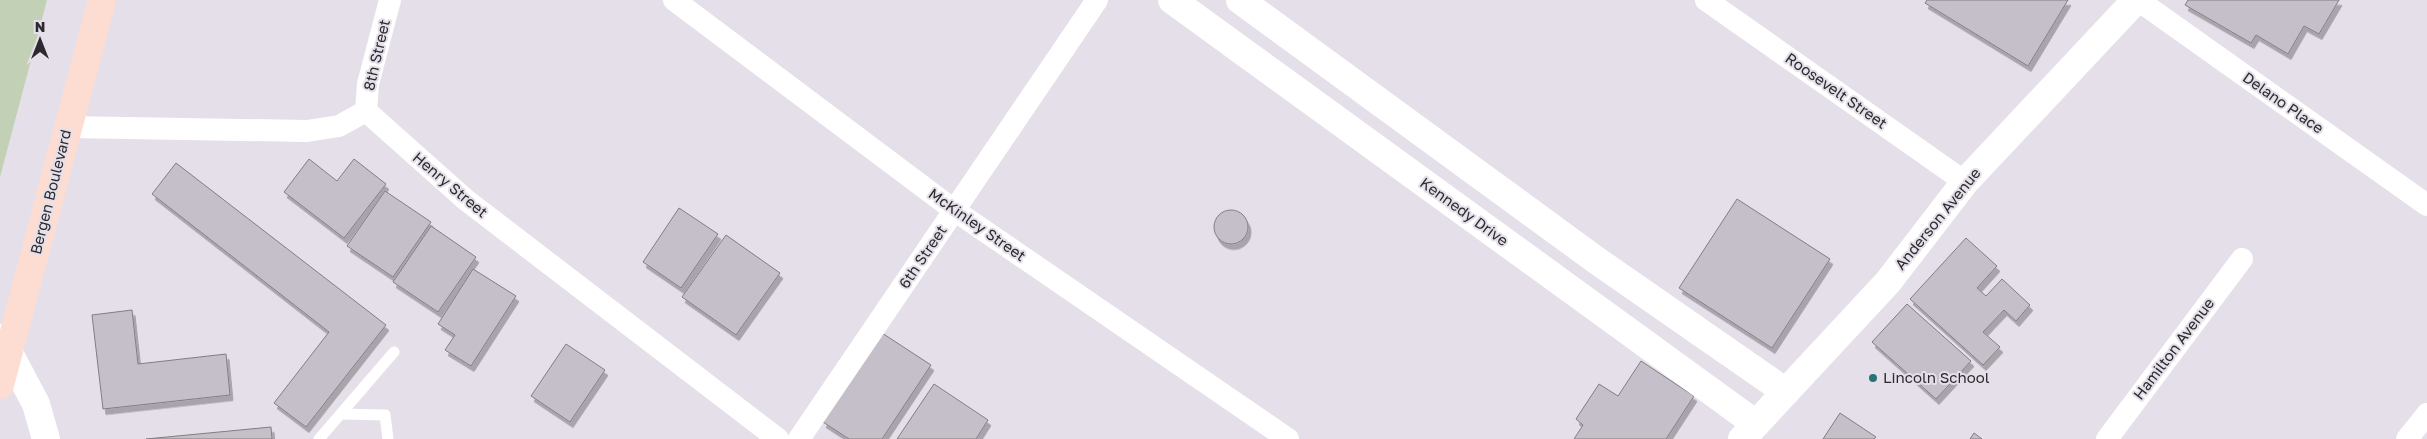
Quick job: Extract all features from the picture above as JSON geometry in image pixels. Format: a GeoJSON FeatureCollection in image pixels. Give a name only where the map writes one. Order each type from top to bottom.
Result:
{"type":"FeatureCollection","features":[{"type":"Feature","properties":{"kind":"main road","name":"Bergen Boulevard"},"geometry":{"type":"LineString","coordinates":[[0,385],[102,0]]}},
{"type":"Feature","properties":{"kind":"street","name":"8th Street"},"geometry":{"type":"LineString","coordinates":[[366,111],[368,84],[390,0]]}},
{"type":"Feature","properties":{"kind":"street","name":"McKinley Street"},"geometry":{"type":"LineString","coordinates":[[674,0],[954,210],[1288,439]]}},
{"type":"Feature","properties":{"kind":"street","name":"6th Street"},"geometry":{"type":"LineString","coordinates":[[799,439],[1096,0]]}},
{"type":"Feature","properties":{"kind":"street","name":"Kennedy Drive"},"geometry":{"type":"LineString","coordinates":[[1172,0],[1592,305],[1749,431]]}},
{"type":"Feature","properties":{"kind":"street"},"geometry":{"type":"LineString","coordinates":[[1240,0],[1613,272],[1786,392]]}},
{"type":"Feature","properties":{"kind":"street","name":"Roosevelt Street"},"geometry":{"type":"LineString","coordinates":[[1706,0],[1966,182]]}},
{"type":"Feature","properties":{"kind":"street","name":"Anderson Avenue"},"geometry":{"type":"LineString","coordinates":[[1749,431],[1888,282],[1966,182],[2138,0]]}},
{"type":"Feature","properties":{"kind":"street","name":"Delano Place"},"geometry":{"type":"LineString","coordinates":[[2138,0],[2427,205]]}},
{"type":"Feature","properties":{"kind":"street"},"geometry":{"type":"LineString","coordinates":[[1304,96],[1326,63]]}},
{"type":"Feature","properties":{"kind":"street"},"geometry":{"type":"LineString","coordinates":[[67,127],[307,131],[338,126],[366,111]]}},
{"type":"Feature","properties":{"kind":"street","name":"Henry Street"},"geometry":{"type":"LineString","coordinates":[[366,111],[466,200],[778,439]]}},
{"type":"Feature","properties":{"kind":"street"},"geometry":{"type":"LineString","coordinates":[[1443,197],[1464,163]]}},
{"type":"Feature","properties":{"kind":"street","name":"Hamilton Avenue"},"geometry":{"type":"LineString","coordinates":[[2107,439],[2242,259]]}},
{"type":"Feature","properties":{"kind":"street"},"geometry":{"type":"LineString","coordinates":[[1592,305],[1613,272]]}},
{"type":"Feature","properties":{"kind":"street"},"geometry":{"type":"LineString","coordinates":[[0,335],[36,404],[46,439]]}},
{"type":"Feature","properties":{"kind":"street"},"geometry":{"type":"LineString","coordinates":[[2408,439],[2427,414]]}},
{"type":"Feature","properties":{"kind":"lane"},"geometry":{"type":"LineString","coordinates":[[319,439],[394,352]]}},
{"type":"Feature","properties":{"kind":"lane"},"geometry":{"type":"LineString","coordinates":[[341,414],[385,415],[388,439]]}},
{"type":"Feature","properties":{"kind":"green space"},"geometry":{"type":"Polygon","coordinates":[[[0,0],[47,0],[0,177],[0,0]]]}},
{"type":"Feature","properties":{"kind":"building"},"geometry":{"type":"Polygon","coordinates":[[[1927,0],[2068,0],[2028,66],[1925,3],[1927,0]]]}},
{"type":"Feature","properties":{"kind":"building"},"geometry":{"type":"Polygon","coordinates":[[[2188,0],[2339,0],[2319,34],[2304,26],[2288,54],[2256,35],[2251,43],[2185,5],[2188,0]]]}},
{"type":"Feature","properties":{"kind":"building"},"geometry":{"type":"Polygon","coordinates":[[[309,159],[337,181],[354,159],[386,184],[344,238],[284,192],[309,159]]]}},
{"type":"Feature","properties":{"kind":"building"},"geometry":{"type":"Polygon","coordinates":[[[176,163],[386,325],[306,427],[274,403],[329,332],[152,194],[176,163]]]}},
{"type":"Feature","properties":{"kind":"building"},"geometry":{"type":"Polygon","coordinates":[[[385,191],[431,222],[393,277],[347,246],[385,191]]]}},
{"type":"Feature","properties":{"kind":"building"},"geometry":{"type":"Polygon","coordinates":[[[1737,199],[1830,259],[1772,348],[1679,288],[1737,199]]]}},
{"type":"Feature","properties":{"kind":"building"},"geometry":{"type":"Polygon","coordinates":[[[679,208],[718,234],[681,288],[643,262],[679,208]]]}},
{"type":"Feature","properties":{"kind":"building"},"geometry":{"type":"Polygon","coordinates":[[[1231,210],[1238,211],[1243,215],[1247,220],[1247,234],[1243,239],[1238,243],[1231,244],[1224,243],[1219,239],[1215,234],[1214,227],[1215,220],[1219,215],[1224,211],[1231,210]]]}},
{"type":"Feature","properties":{"kind":"building"},"geometry":{"type":"Polygon","coordinates":[[[431,226],[476,257],[438,312],[393,282],[431,226]]]}},
{"type":"Feature","properties":{"kind":"building"},"geometry":{"type":"Polygon","coordinates":[[[726,235],[780,273],[736,335],[682,297],[726,235]]]}},
{"type":"Feature","properties":{"kind":"building"},"geometry":{"type":"Polygon","coordinates":[[[1966,238],[1997,266],[1977,288],[1986,296],[2002,279],[2030,305],[2016,321],[2004,310],[1983,332],[2000,347],[1983,365],[1910,299],[1966,238]]]}},
{"type":"Feature","properties":{"kind":"building"},"geometry":{"type":"Polygon","coordinates":[[[473,269],[516,296],[471,366],[445,350],[455,335],[438,324],[473,269]]]}},
{"type":"Feature","properties":{"kind":"building"},"geometry":{"type":"Polygon","coordinates":[[[1907,304],[1971,361],[1936,399],[1872,342],[1907,304]]]}},
{"type":"Feature","properties":{"kind":"building"},"geometry":{"type":"Polygon","coordinates":[[[132,310],[138,364],[226,354],[230,395],[103,409],[92,315],[132,310]]]}},
{"type":"Feature","properties":{"kind":"building"},"geometry":{"type":"Polygon","coordinates":[[[882,333],[931,365],[882,439],[849,439],[823,422],[882,333]]]}},
{"type":"Feature","properties":{"kind":"building"},"geometry":{"type":"Polygon","coordinates":[[[566,344],[605,370],[570,422],[531,396],[566,344]]]}},
{"type":"Feature","properties":{"kind":"building"},"geometry":{"type":"Polygon","coordinates":[[[1641,361],[1694,396],[1666,439],[1574,439],[1583,425],[1576,419],[1599,384],[1618,396],[1641,361]]]}},
{"type":"Feature","properties":{"kind":"building"},"geometry":{"type":"Polygon","coordinates":[[[934,384],[988,420],[976,439],[897,439],[934,384]]]}},
{"type":"Feature","properties":{"kind":"building"},"geometry":{"type":"Polygon","coordinates":[[[1840,413],[1876,437],[1874,439],[1823,439],[1840,413]]]}},
{"type":"Feature","properties":{"kind":"building"},"geometry":{"type":"Polygon","coordinates":[[[271,427],[272,439],[146,439],[271,427]]]}},
{"type":"Feature","properties":{"kind":"building"},"geometry":{"type":"Polygon","coordinates":[[[1974,433],[1982,439],[1970,439],[1974,433]]]}},
{"type":"Feature","properties":{"kind":"place","name":"Lincoln School"},"geometry":{"type":"Point","coordinates":[1873,378]}}]}
